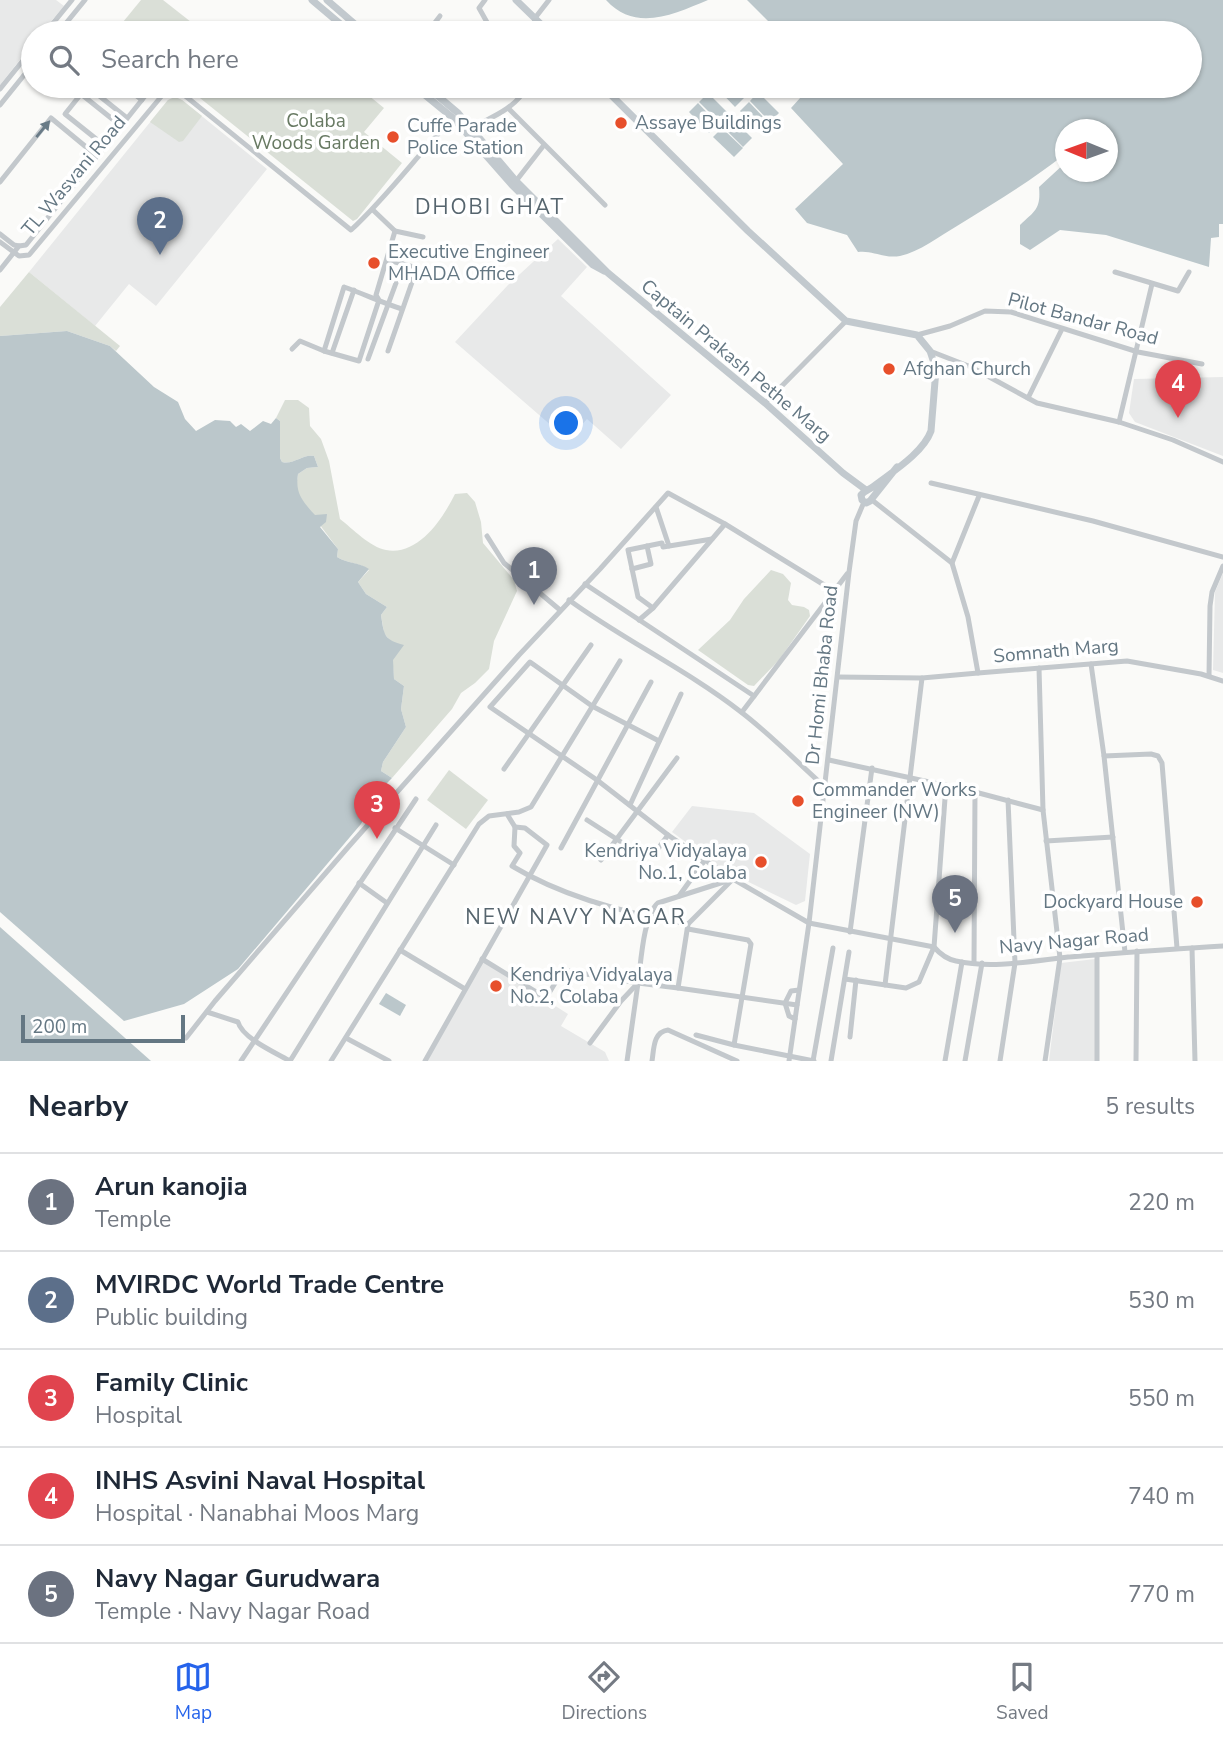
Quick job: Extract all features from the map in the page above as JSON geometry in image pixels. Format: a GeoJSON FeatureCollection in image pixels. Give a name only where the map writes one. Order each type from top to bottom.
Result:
{"type":"FeatureCollection","features":[{"type":"Feature","properties":{"kind":"main road"},"geometry":{"type":"LineString","coordinates":[[312,0],[337,21]]}},
{"type":"Feature","properties":{"kind":"main road"},"geometry":{"type":"LineString","coordinates":[[327,0],[351,21]]}},
{"type":"Feature","properties":{"kind":"main road"},"geometry":{"type":"LineString","coordinates":[[516,0],[538,21]]}},
{"type":"Feature","properties":{"kind":"main road","name":"Captain Prakash Pethe Marg"},"geometry":{"type":"LineString","coordinates":[[431,98],[471,128],[516,181],[608,273],[765,403],[867,496]]}},
{"type":"Feature","properties":{"kind":"main road","name":"Captain Prakash Pethe Marg"},"geometry":{"type":"LineString","coordinates":[[438,98],[521,194],[593,265],[608,273]]}},
{"type":"Feature","properties":{"kind":"main road"},"geometry":{"type":"LineString","coordinates":[[613,98],[729,212],[846,321],[917,335],[930,351],[936,369],[928,440],[867,496]]}},
{"type":"Feature","properties":{"kind":"street"},"geometry":{"type":"LineString","coordinates":[[55,21],[72,0]]}},
{"type":"Feature","properties":{"kind":"street"},"geometry":{"type":"LineString","coordinates":[[68,21],[85,0]]}},
{"type":"Feature","properties":{"kind":"street"},"geometry":{"type":"LineString","coordinates":[[485,0],[479,8],[486,21]]}},
{"type":"Feature","properties":{"kind":"street"},"geometry":{"type":"LineString","coordinates":[[535,21],[549,0]]}},
{"type":"Feature","properties":{"kind":"street"},"geometry":{"type":"LineString","coordinates":[[436,21],[440,16]]}},
{"type":"Feature","properties":{"kind":"street"},"geometry":{"type":"LineString","coordinates":[[0,89],[21,63]]}},
{"type":"Feature","properties":{"kind":"street"},"geometry":{"type":"LineString","coordinates":[[0,105],[21,79]]}},
{"type":"Feature","properties":{"kind":"street"},"geometry":{"type":"LineString","coordinates":[[78,98],[65,114],[105,146]]}},
{"type":"Feature","properties":{"kind":"street"},"geometry":{"type":"LineString","coordinates":[[86,98],[121,126]]}},
{"type":"Feature","properties":{"kind":"street"},"geometry":{"type":"LineString","coordinates":[[102,98],[127,118]]}},
{"type":"Feature","properties":{"kind":"street","name":"TL Wasvani Road"},"geometry":{"type":"LineString","coordinates":[[13,253],[29,255],[161,98]]}},
{"type":"Feature","properties":{"kind":"street"},"geometry":{"type":"LineString","coordinates":[[186,98],[351,230],[373,210],[431,140],[456,116]]}},
{"type":"Feature","properties":{"kind":"street"},"geometry":{"type":"LineString","coordinates":[[471,128],[508,108],[516,98]]}},
{"type":"Feature","properties":{"kind":"street","name":"TL Wasvani Road"},"geometry":{"type":"LineString","coordinates":[[0,270],[19,246],[26,245],[142,100]]}},
{"type":"Feature","properties":{"kind":"street"},"geometry":{"type":"LineString","coordinates":[[508,108],[605,205]]}},
{"type":"Feature","properties":{"kind":"street"},"geometry":{"type":"LineString","coordinates":[[0,182],[51,118],[97,156]]}},
{"type":"Feature","properties":{"kind":"street"},"geometry":{"type":"LineString","coordinates":[[516,181],[544,145]]}},
{"type":"Feature","properties":{"kind":"street"},"geometry":{"type":"LineString","coordinates":[[373,210],[395,231],[423,237]]}},
{"type":"Feature","properties":{"kind":"street"},"geometry":{"type":"LineString","coordinates":[[292,349],[300,341],[359,361],[379,300],[376,295],[395,231]]}},
{"type":"Feature","properties":{"kind":"street"},"geometry":{"type":"LineString","coordinates":[[0,234],[19,246]]}},
{"type":"Feature","properties":{"kind":"street"},"geometry":{"type":"LineString","coordinates":[[0,242],[13,253]]}},
{"type":"Feature","properties":{"kind":"street"},"geometry":{"type":"LineString","coordinates":[[388,260],[417,268],[388,351]]}},
{"type":"Feature","properties":{"kind":"street"},"geometry":{"type":"LineString","coordinates":[[368,359],[403,264]]}},
{"type":"Feature","properties":{"kind":"street"},"geometry":{"type":"LineString","coordinates":[[1115,272],[1178,292],[1189,272]]}},
{"type":"Feature","properties":{"kind":"street"},"geometry":{"type":"LineString","coordinates":[[1119,422],[1138,352],[1152,284]]}},
{"type":"Feature","properties":{"kind":"street"},"geometry":{"type":"LineString","coordinates":[[324,351],[344,287],[402,309]]}},
{"type":"Feature","properties":{"kind":"street"},"geometry":{"type":"LineString","coordinates":[[332,354],[354,290]]}},
{"type":"Feature","properties":{"kind":"street","name":"Pilot Bandar Road"},"geometry":{"type":"LineString","coordinates":[[917,335],[950,326],[985,311],[1011,312],[1138,352],[1202,364]]}},
{"type":"Feature","properties":{"kind":"street"},"geometry":{"type":"LineString","coordinates":[[765,403],[846,321]]}},
{"type":"Feature","properties":{"kind":"street"},"geometry":{"type":"LineString","coordinates":[[1028,398],[1062,329]]}},
{"type":"Feature","properties":{"kind":"street"},"geometry":{"type":"LineString","coordinates":[[930,351],[971,367],[1037,403],[1119,422],[1173,440],[1223,462]]}},
{"type":"Feature","properties":{"kind":"street"},"geometry":{"type":"LineString","coordinates":[[931,484],[1093,521],[1223,557]]}},
{"type":"Feature","properties":{"kind":"street"},"geometry":{"type":"LineString","coordinates":[[186,1038],[350,845],[668,493],[725,524],[834,591]]}},
{"type":"Feature","properties":{"kind":"street"},"geometry":{"type":"LineString","coordinates":[[867,496],[953,562],[979,496]]}},
{"type":"Feature","properties":{"kind":"street","name":"Dr Homi Bhaba Road"},"geometry":{"type":"LineString","coordinates":[[789,1059],[810,923],[856,521],[867,496]]}},
{"type":"Feature","properties":{"kind":"street"},"geometry":{"type":"LineString","coordinates":[[656,507],[669,546]]}},
{"type":"Feature","properties":{"kind":"street"},"geometry":{"type":"LineString","coordinates":[[639,620],[653,608],[725,524]]}},
{"type":"Feature","properties":{"kind":"street"},"geometry":{"type":"LineString","coordinates":[[487,536],[504,563],[560,610]]}},
{"type":"Feature","properties":{"kind":"street"},"geometry":{"type":"LineString","coordinates":[[653,608],[638,597],[628,550],[662,543],[663,547],[712,539]]}},
{"type":"Feature","properties":{"kind":"street"},"geometry":{"type":"LineString","coordinates":[[632,569],[651,564],[647,546]]}},
{"type":"Feature","properties":{"kind":"street","name":"Somnath Marg"},"geometry":{"type":"LineString","coordinates":[[953,562],[968,617],[978,673],[1127,661],[1223,681]]}},
{"type":"Feature","properties":{"kind":"street"},"geometry":{"type":"LineString","coordinates":[[1209,676],[1210,606],[1212,592],[1223,566]]}},
{"type":"Feature","properties":{"kind":"street"},"geometry":{"type":"LineString","coordinates":[[742,712],[849,572]]}},
{"type":"Feature","properties":{"kind":"street"},"geometry":{"type":"LineString","coordinates":[[585,584],[754,696]]}},
{"type":"Feature","properties":{"kind":"street"},"geometry":{"type":"LineString","coordinates":[[569,600],[742,712],[825,787]]}},
{"type":"Feature","properties":{"kind":"street"},"geometry":{"type":"LineString","coordinates":[[504,769],[591,645]]}},
{"type":"Feature","properties":{"kind":"street","name":"Navy Nagar Road"},"geometry":{"type":"LineString","coordinates":[[563,684],[530,662],[490,707],[597,780],[668,835],[733,879],[810,923],[934,947],[942,956],[974,963],[1015,963],[1223,946]]}},
{"type":"Feature","properties":{"kind":"street"},"geometry":{"type":"LineString","coordinates":[[331,1061],[479,824],[489,816],[519,812],[531,807],[620,662]]}},
{"type":"Feature","properties":{"kind":"street"},"geometry":{"type":"LineString","coordinates":[[1091,664],[1104,756],[1125,952]]}},
{"type":"Feature","properties":{"kind":"street"},"geometry":{"type":"LineString","coordinates":[[1039,668],[1043,810],[1060,958],[1045,1061]]}},
{"type":"Feature","properties":{"kind":"street"},"geometry":{"type":"LineString","coordinates":[[838,677],[922,678],[978,673]]}},
{"type":"Feature","properties":{"kind":"street"},"geometry":{"type":"LineString","coordinates":[[885,985],[922,678]]}},
{"type":"Feature","properties":{"kind":"street"},"geometry":{"type":"LineString","coordinates":[[561,848],[651,682]]}},
{"type":"Feature","properties":{"kind":"street"},"geometry":{"type":"LineString","coordinates":[[563,684],[592,706],[659,741]]}},
{"type":"Feature","properties":{"kind":"street"},"geometry":{"type":"LineString","coordinates":[[630,805],[681,694]]}},
{"type":"Feature","properties":{"kind":"street"},"geometry":{"type":"LineString","coordinates":[[1104,756],[1152,754],[1158,756],[1162,763],[1177,948]]}},
{"type":"Feature","properties":{"kind":"street"},"geometry":{"type":"LineString","coordinates":[[601,860],[677,758]]}},
{"type":"Feature","properties":{"kind":"street"},"geometry":{"type":"LineString","coordinates":[[829,760],[946,785],[1043,810]]}},
{"type":"Feature","properties":{"kind":"street"},"geometry":{"type":"LineString","coordinates":[[850,932],[872,768]]}},
{"type":"Feature","properties":{"kind":"street"},"geometry":{"type":"LineString","coordinates":[[845,979],[906,988],[919,982],[934,947],[946,785]]}},
{"type":"Feature","properties":{"kind":"street"},"geometry":{"type":"LineString","coordinates":[[974,963],[975,792]]}},
{"type":"Feature","properties":{"kind":"street"},"geometry":{"type":"LineString","coordinates":[[241,1061],[416,799]]}},
{"type":"Feature","properties":{"kind":"street"},"geometry":{"type":"LineString","coordinates":[[1000,1061],[1015,963],[1008,800]]}},
{"type":"Feature","properties":{"kind":"street"},"geometry":{"type":"LineString","coordinates":[[507,814],[515,827],[514,846],[520,853],[512,866],[530,876],[567,893],[649,918],[750,942],[734,1045]]}},
{"type":"Feature","properties":{"kind":"street"},"geometry":{"type":"LineString","coordinates":[[587,820],[632,849]]}},
{"type":"Feature","properties":{"kind":"street"},"geometry":{"type":"LineString","coordinates":[[207,1012],[237,1022],[239,1028],[255,1041],[290,1061],[436,825]]}},
{"type":"Feature","properties":{"kind":"street"},"geometry":{"type":"LineString","coordinates":[[425,1061],[547,845],[525,828],[515,827]]}},
{"type":"Feature","properties":{"kind":"street"},"geometry":{"type":"LineString","coordinates":[[395,828],[454,864]]}},
{"type":"Feature","properties":{"kind":"street"},"geometry":{"type":"LineString","coordinates":[[652,856],[668,835]]}},
{"type":"Feature","properties":{"kind":"street"},"geometry":{"type":"LineString","coordinates":[[1046,841],[1113,837]]}},
{"type":"Feature","properties":{"kind":"street"},"geometry":{"type":"LineString","coordinates":[[679,896],[705,860]]}},
{"type":"Feature","properties":{"kind":"street"},"geometry":{"type":"LineString","coordinates":[[627,1061],[638,983],[653,907],[658,903],[733,879]]}},
{"type":"Feature","properties":{"kind":"street"},"geometry":{"type":"LineString","coordinates":[[678,988],[688,927],[733,879]]}},
{"type":"Feature","properties":{"kind":"street"},"geometry":{"type":"LineString","coordinates":[[359,883],[387,903]]}},
{"type":"Feature","properties":{"kind":"street"},"geometry":{"type":"LineString","coordinates":[[696,1035],[789,1059],[813,1061],[833,948]]}},
{"type":"Feature","properties":{"kind":"street"},"geometry":{"type":"LineString","coordinates":[[1192,948],[1195,1061]]}},
{"type":"Feature","properties":{"kind":"street"},"geometry":{"type":"LineString","coordinates":[[400,950],[465,989]]}},
{"type":"Feature","properties":{"kind":"street"},"geometry":{"type":"LineString","coordinates":[[1136,1061],[1137,951]]}},
{"type":"Feature","properties":{"kind":"street"},"geometry":{"type":"LineString","coordinates":[[831,1061],[849,952]]}},
{"type":"Feature","properties":{"kind":"street"},"geometry":{"type":"LineString","coordinates":[[1097,955],[1097,1061]]}},
{"type":"Feature","properties":{"kind":"street"},"geometry":{"type":"LineString","coordinates":[[482,959],[546,998],[563,970],[797,1005]]}},
{"type":"Feature","properties":{"kind":"street"},"geometry":{"type":"LineString","coordinates":[[945,1061],[962,962]]}},
{"type":"Feature","properties":{"kind":"street"},"geometry":{"type":"LineString","coordinates":[[965,1061],[982,963]]}},
{"type":"Feature","properties":{"kind":"street"},"geometry":{"type":"LineString","coordinates":[[850,1037],[856,980]]}},
{"type":"Feature","properties":{"kind":"street"},"geometry":{"type":"LineString","coordinates":[[590,1043],[638,983]]}},
{"type":"Feature","properties":{"kind":"street"},"geometry":{"type":"LineString","coordinates":[[795,1019],[789,1016],[785,1003],[791,991],[799,990]]}},
{"type":"Feature","properties":{"kind":"street"},"geometry":{"type":"LineString","coordinates":[[652,1061],[656,1037],[662,1031],[668,1030],[737,1061]]}},
{"type":"Feature","properties":{"kind":"street"},"geometry":{"type":"LineString","coordinates":[[346,1038],[389,1061]]}},
{"type":"Feature","properties":{"kind":"shaded area"},"geometry":{"type":"Polygon","coordinates":[[[0,0],[56,0],[64,6],[51,21],[21,21],[21,58],[0,85],[0,0]]]}},
{"type":"Feature","properties":{"kind":"shaded area"},"geometry":{"type":"Polygon","coordinates":[[[606,0],[708,0],[669,15],[642,18],[618,10],[606,0]]]}},
{"type":"Feature","properties":{"kind":"shaded area"},"geometry":{"type":"Polygon","coordinates":[[[747,0],[1223,0],[1223,224],[1219,224],[1219,237],[1211,238],[1209,267],[1106,235],[1060,230],[1030,250],[1020,244],[1020,225],[1036,209],[1039,187],[1055,172],[1055,182],[1118,182],[1118,119],[1055,119],[1055,162],[915,251],[889,256],[858,252],[847,235],[807,223],[795,209],[843,164],[791,108],[800,98],[1202,98],[1202,21],[768,21],[747,0]]]}},
{"type":"Feature","properties":{"kind":"shaded area"},"geometry":{"type":"Polygon","coordinates":[[[703,98],[713,98],[728,113],[719,122],[699,102],[703,98]]]}},
{"type":"Feature","properties":{"kind":"shaded area"},"geometry":{"type":"Polygon","coordinates":[[[726,98],[744,98],[735,107],[726,98]]]}},
{"type":"Feature","properties":{"kind":"shaded area"},"geometry":{"type":"Polygon","coordinates":[[[753,98],[764,98],[779,113],[770,122],[750,101],[753,98]]]}},
{"type":"Feature","properties":{"kind":"shaded area"},"geometry":{"type":"Polygon","coordinates":[[[168,100],[182,100],[267,169],[156,306],[129,284],[95,326],[29,272],[168,100]]]}},
{"type":"Feature","properties":{"kind":"shaded area"},"geometry":{"type":"Polygon","coordinates":[[[749,102],[769,123],[760,131],[740,111],[749,102]]]}},
{"type":"Feature","properties":{"kind":"shaded area"},"geometry":{"type":"Polygon","coordinates":[[[698,103],[718,124],[709,133],[689,112],[698,103]]]}},
{"type":"Feature","properties":{"kind":"shaded area"},"geometry":{"type":"Polygon","coordinates":[[[732,118],[752,138],[743,147],[723,127],[732,118]]]}},
{"type":"Feature","properties":{"kind":"shaded area"},"geometry":{"type":"Polygon","coordinates":[[[722,128],[743,148],[734,157],[713,137],[722,128]]]}},
{"type":"Feature","properties":{"kind":"shaded area"},"geometry":{"type":"Polygon","coordinates":[[[558,239],[587,267],[561,296],[671,395],[621,449],[587,419],[568,440],[455,342],[508,285],[558,239]]]}},
{"type":"Feature","properties":{"kind":"shaded area"},"geometry":{"type":"Polygon","coordinates":[[[67,331],[110,346],[154,387],[178,402],[185,419],[196,431],[215,420],[230,421],[236,427],[241,424],[250,431],[263,421],[271,424],[276,418],[280,421],[282,462],[314,456],[318,467],[307,468],[298,474],[300,496],[315,515],[327,514],[326,522],[320,527],[338,549],[337,557],[369,569],[358,582],[366,594],[387,607],[381,615],[386,636],[404,645],[393,660],[394,679],[404,686],[401,709],[406,727],[383,762],[381,771],[392,778],[377,793],[361,824],[238,969],[184,1004],[124,1021],[0,912],[0,336],[67,331]]]}},
{"type":"Feature","properties":{"kind":"shaded area"},"geometry":{"type":"Polygon","coordinates":[[[1223,377],[1223,456],[1135,422],[1129,413],[1134,379],[1223,377]]]}},
{"type":"Feature","properties":{"kind":"shaded area"},"geometry":{"type":"Polygon","coordinates":[[[1223,573],[1223,673],[1213,670],[1215,592],[1223,573]]]}},
{"type":"Feature","properties":{"kind":"shaded area","name":"Kendriya Vidyalaya No.1, Colaba"},"geometry":{"type":"Polygon","coordinates":[[[692,806],[754,813],[810,854],[805,901],[796,905],[724,870],[672,832],[692,806]]]}},
{"type":"Feature","properties":{"kind":"shaded area"},"geometry":{"type":"Polygon","coordinates":[[[0,927],[151,1061],[0,1061],[0,927]]]}},
{"type":"Feature","properties":{"kind":"shaded area","name":"Kendriya Vidyalaya No.2, Colaba"},"geometry":{"type":"Polygon","coordinates":[[[482,959],[568,1014],[561,1026],[605,1052],[609,1061],[424,1061],[482,959]]]}},
{"type":"Feature","properties":{"kind":"shaded area"},"geometry":{"type":"Polygon","coordinates":[[[1095,959],[1096,1061],[1049,1061],[1061,963],[1095,959]]]}},
{"type":"Feature","properties":{"kind":"shaded area"},"geometry":{"type":"Polygon","coordinates":[[[386,993],[406,1005],[400,1016],[379,1004],[386,993]]]}},
{"type":"Feature","properties":{"kind":"green space"},"geometry":{"type":"Polygon","coordinates":[[[141,0],[163,0],[190,21],[124,21],[141,0]]]}},
{"type":"Feature","properties":{"kind":"green space","name":"Colaba Woods Garden"},"geometry":{"type":"Polygon","coordinates":[[[200,98],[372,98],[384,108],[364,132],[402,163],[353,221],[200,98]]]}},
{"type":"Feature","properties":{"kind":"green space"},"geometry":{"type":"Polygon","coordinates":[[[168,100],[182,100],[202,116],[183,141],[179,142],[150,122],[168,100]]]}},
{"type":"Feature","properties":{"kind":"green space"},"geometry":{"type":"Polygon","coordinates":[[[29,272],[120,346],[116,351],[110,346],[67,331],[0,336],[0,307],[29,272]]]}},
{"type":"Feature","properties":{"kind":"green space"},"geometry":{"type":"Polygon","coordinates":[[[285,400],[298,400],[309,408],[310,426],[321,439],[329,461],[340,519],[362,537],[386,550],[409,547],[437,524],[455,494],[467,493],[475,502],[483,543],[514,580],[517,591],[494,641],[489,669],[461,693],[452,709],[392,778],[381,771],[383,762],[406,727],[401,709],[404,686],[394,679],[391,642],[384,633],[381,615],[387,607],[366,594],[358,582],[369,570],[337,557],[338,549],[301,500],[296,487],[298,474],[307,468],[318,467],[314,456],[286,463],[280,458],[280,421],[276,418],[285,400]]]}},
{"type":"Feature","properties":{"kind":"green space"},"geometry":{"type":"Polygon","coordinates":[[[771,570],[783,574],[791,583],[788,600],[792,605],[809,610],[810,616],[779,660],[754,686],[748,685],[698,650],[730,620],[744,599],[771,570]]]}},
{"type":"Feature","properties":{"kind":"green space"},"geometry":{"type":"Polygon","coordinates":[[[449,770],[488,800],[466,829],[427,800],[449,770]]]}},
{"type":"Feature","properties":{"kind":"place","name":"Assaye Buildings"},"geometry":{"type":"Point","coordinates":[621,123]}},
{"type":"Feature","properties":{"kind":"place","name":"Cuffe Parade Police Station"},"geometry":{"type":"Point","coordinates":[393,137]}},
{"type":"Feature","properties":{"kind":"place","name":"MVIRDC World Trade Centre"},"geometry":{"type":"Point","coordinates":[160,255]}},
{"type":"Feature","properties":{"kind":"place","name":"Executive Engineer MHADA Office"},"geometry":{"type":"Point","coordinates":[374,263]}},
{"type":"Feature","properties":{"kind":"place","name":"Afghan Church"},"geometry":{"type":"Point","coordinates":[889,369]}},
{"type":"Feature","properties":{"kind":"place","name":"INHS Asvini Naval Hospital"},"geometry":{"type":"Point","coordinates":[1178,418]}},
{"type":"Feature","properties":{"kind":"place","name":"Arun kanojia"},"geometry":{"type":"Point","coordinates":[534,605]}},
{"type":"Feature","properties":{"kind":"place","name":"Commander Works Engineer (NW)"},"geometry":{"type":"Point","coordinates":[798,801]}},
{"type":"Feature","properties":{"kind":"place","name":"Family Clinic"},"geometry":{"type":"Point","coordinates":[377,839]}},
{"type":"Feature","properties":{"kind":"place","name":"Kendriya Vidyalaya No.1, Colaba"},"geometry":{"type":"Point","coordinates":[761,862]}},
{"type":"Feature","properties":{"kind":"place","name":"Dockyard House"},"geometry":{"type":"Point","coordinates":[1197,902]}},
{"type":"Feature","properties":{"kind":"place","name":"Navy Nagar Gurudwara"},"geometry":{"type":"Point","coordinates":[955,933]}},
{"type":"Feature","properties":{"kind":"place","name":"Kendriya Vidyalaya No.2, Colaba"},"geometry":{"type":"Point","coordinates":[496,986]}},
{"type":"Feature","properties":{"kind":"district","name":"DHOBI GHAT"},"geometry":{"type":"Point","coordinates":[490,207]}},
{"type":"Feature","properties":{"kind":"district","name":"NEW NAVY NAGAR"},"geometry":{"type":"Point","coordinates":[576,917]}}]}
